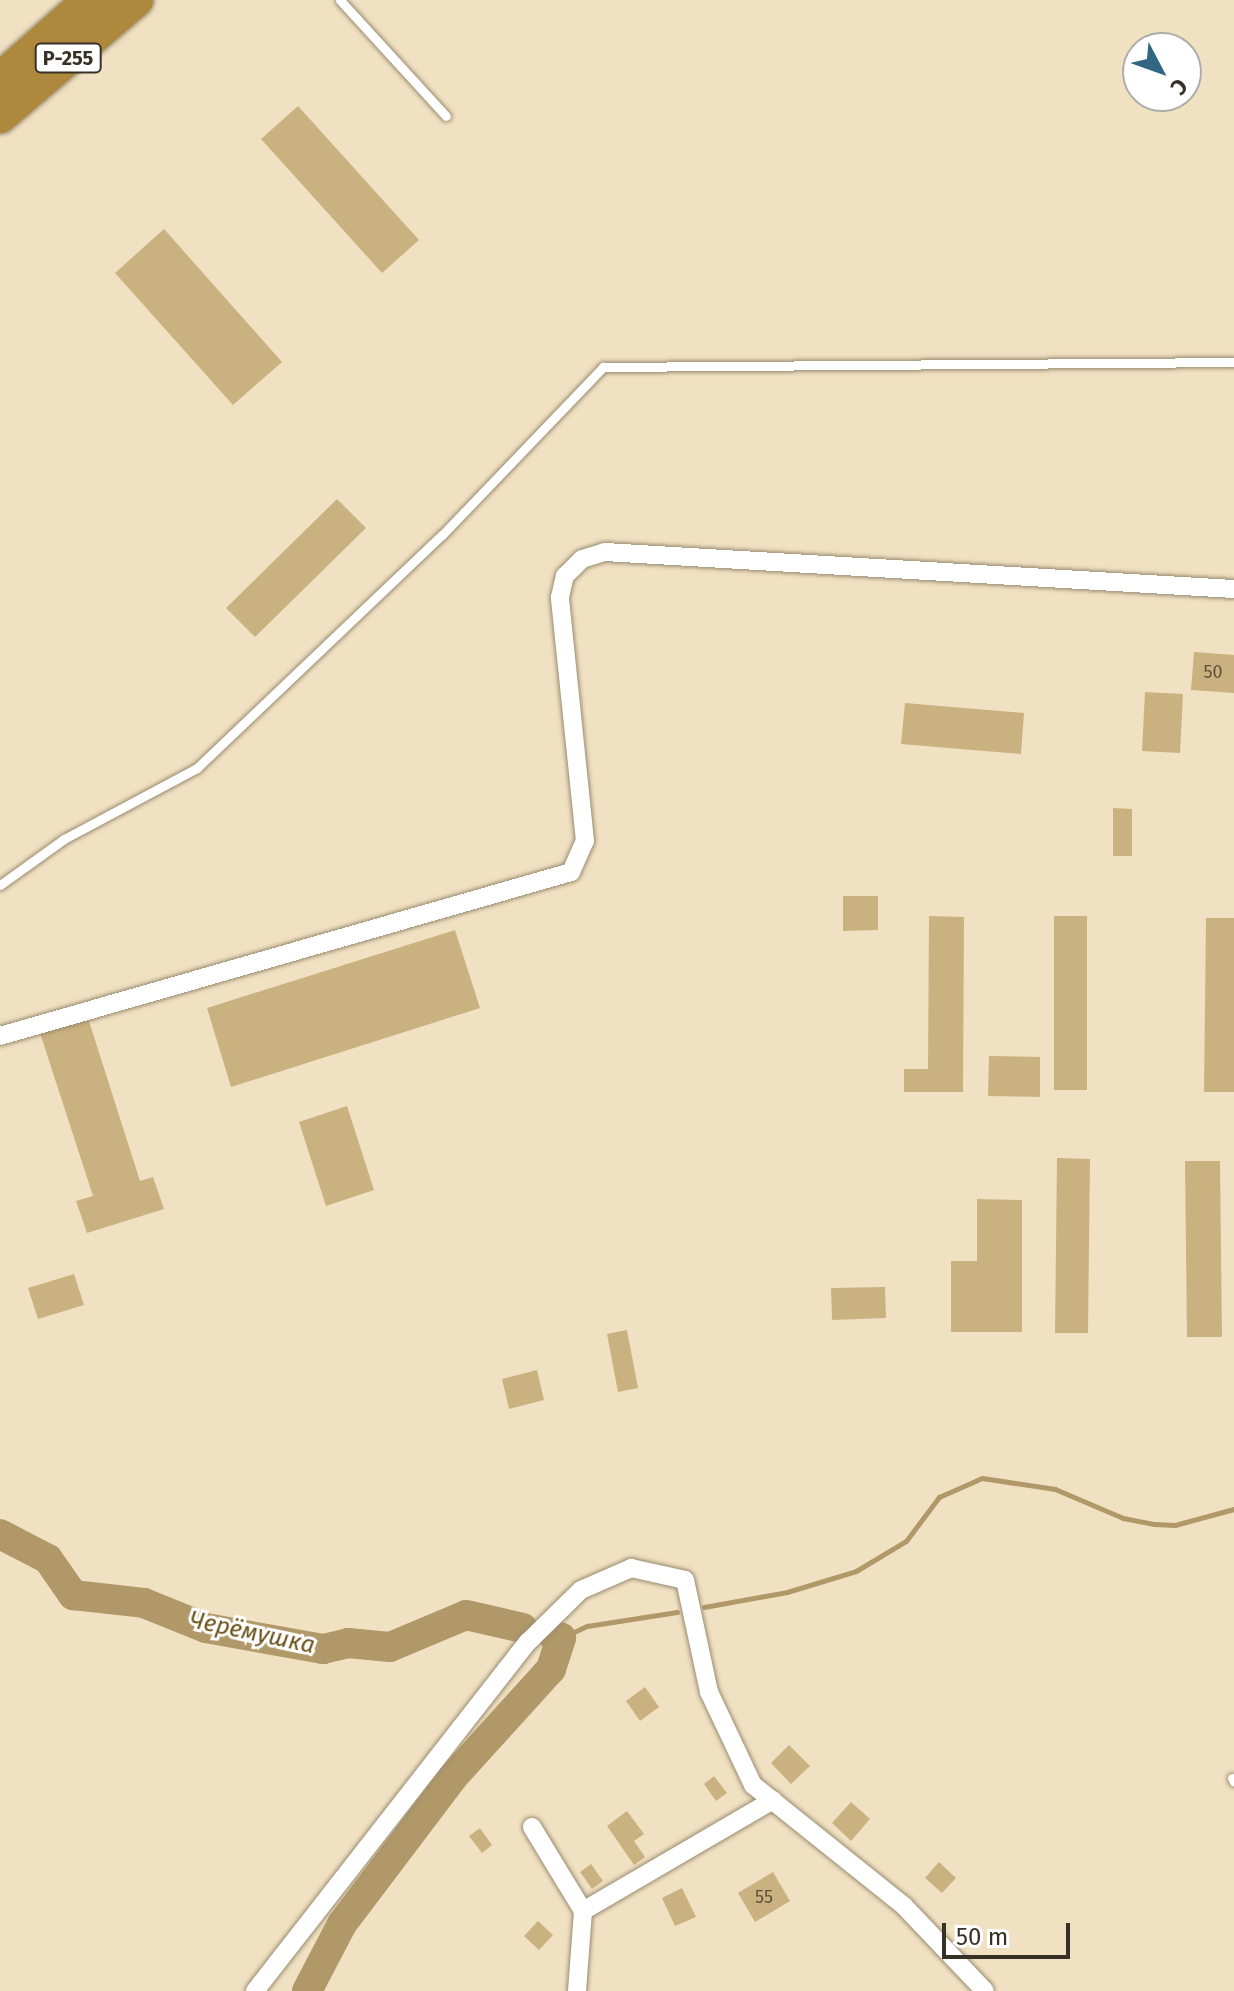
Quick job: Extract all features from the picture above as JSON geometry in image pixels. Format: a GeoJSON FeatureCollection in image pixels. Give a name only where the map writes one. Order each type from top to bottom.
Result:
{"type":"FeatureCollection","features":[{"type":"Feature","properties":{"kind":"highway","name":"Р-255"},"geometry":{"type":"LineString","coordinates":[[0,80],[90,0]]}},
{"type":"Feature","properties":{"kind":"highway","name":"Р-255"},"geometry":{"type":"LineString","coordinates":[[0,116],[136,0]]}},
{"type":"Feature","properties":{"kind":"street"},"geometry":{"type":"LineString","coordinates":[[0,1036],[571,872],[585,841],[560,597],[565,576],[582,559],[605,552],[1234,589]]}},
{"type":"Feature","properties":{"kind":"street"},"geometry":{"type":"LineString","coordinates":[[255,1991],[528,1642],[581,1590],[631,1568],[685,1580],[709,1692],[753,1785],[904,1906],[985,1991]]}},
{"type":"Feature","properties":{"kind":"street"},"geometry":{"type":"LineString","coordinates":[[583,1911],[773,1800]]}},
{"type":"Feature","properties":{"kind":"street"},"geometry":{"type":"LineString","coordinates":[[532,1827],[583,1911],[577,1991]]}},
{"type":"Feature","properties":{"kind":"lane"},"geometry":{"type":"LineString","coordinates":[[340,0],[446,116]]}},
{"type":"Feature","properties":{"kind":"lane"},"geometry":{"type":"LineString","coordinates":[[0,885],[64,839],[197,768],[442,535],[603,367],[1234,362]]}},
{"type":"Feature","properties":{"kind":"building"},"geometry":{"type":"Polygon","coordinates":[[[298,106],[419,240],[382,273],[261,139],[298,106]]]}},
{"type":"Feature","properties":{"kind":"building"},"geometry":{"type":"Polygon","coordinates":[[[164,229],[282,362],[233,405],[115,273],[164,229]]]}},
{"type":"Feature","properties":{"kind":"building"},"geometry":{"type":"Polygon","coordinates":[[[337,499],[366,528],[255,637],[226,608],[337,499]]]}},
{"type":"Feature","properties":{"kind":"building"},"geometry":{"type":"Polygon","coordinates":[[[1194,652],[1234,655],[1234,693],[1191,690],[1194,652]]]}},
{"type":"Feature","properties":{"kind":"building"},"geometry":{"type":"Polygon","coordinates":[[[1145,692],[1183,694],[1180,753],[1142,751],[1145,692]]]}},
{"type":"Feature","properties":{"kind":"building"},"geometry":{"type":"Polygon","coordinates":[[[905,703],[1024,713],[1021,754],[901,744],[905,703]]]}},
{"type":"Feature","properties":{"kind":"building"},"geometry":{"type":"Polygon","coordinates":[[[1113,808],[1132,809],[1132,856],[1113,856],[1113,808]]]}},
{"type":"Feature","properties":{"kind":"building"},"geometry":{"type":"Polygon","coordinates":[[[843,896],[878,896],[878,930],[843,931],[843,896]]]}},
{"type":"Feature","properties":{"kind":"building"},"geometry":{"type":"Polygon","coordinates":[[[929,916],[964,917],[963,1092],[904,1092],[904,1069],[928,1069],[929,916]]]}},
{"type":"Feature","properties":{"kind":"building"},"geometry":{"type":"Polygon","coordinates":[[[1054,916],[1087,916],[1087,1090],[1054,1090],[1054,916]]]}},
{"type":"Feature","properties":{"kind":"building"},"geometry":{"type":"Polygon","coordinates":[[[1206,918],[1234,918],[1234,1092],[1204,1092],[1206,918]]]}},
{"type":"Feature","properties":{"kind":"building"},"geometry":{"type":"Polygon","coordinates":[[[455,930],[480,1008],[231,1087],[207,1008],[455,930]]]}},
{"type":"Feature","properties":{"kind":"building"},"geometry":{"type":"Polygon","coordinates":[[[88,1018],[140,1181],[153,1177],[164,1209],[87,1233],[76,1201],[93,1196],[40,1033],[88,1018]]]}},
{"type":"Feature","properties":{"kind":"building"},"geometry":{"type":"Polygon","coordinates":[[[989,1056],[1040,1057],[1040,1097],[988,1096],[989,1056]]]}},
{"type":"Feature","properties":{"kind":"building"},"geometry":{"type":"Polygon","coordinates":[[[347,1106],[374,1190],[326,1206],[299,1122],[347,1106]]]}},
{"type":"Feature","properties":{"kind":"building"},"geometry":{"type":"Polygon","coordinates":[[[1057,1158],[1090,1159],[1088,1333],[1055,1333],[1057,1158]]]}},
{"type":"Feature","properties":{"kind":"building"},"geometry":{"type":"Polygon","coordinates":[[[1185,1161],[1220,1161],[1222,1337],[1187,1337],[1185,1161]]]}},
{"type":"Feature","properties":{"kind":"building"},"geometry":{"type":"Polygon","coordinates":[[[977,1199],[1022,1200],[1022,1332],[951,1332],[951,1261],[977,1261],[977,1199]]]}},
{"type":"Feature","properties":{"kind":"building"},"geometry":{"type":"Polygon","coordinates":[[[74,1274],[84,1305],[38,1319],[28,1288],[74,1274]]]}},
{"type":"Feature","properties":{"kind":"building"},"geometry":{"type":"Polygon","coordinates":[[[885,1287],[886,1318],[832,1320],[831,1288],[885,1287]]]}},
{"type":"Feature","properties":{"kind":"building"},"geometry":{"type":"Polygon","coordinates":[[[627,1330],[638,1388],[618,1392],[607,1334],[627,1330]]]}},
{"type":"Feature","properties":{"kind":"building"},"geometry":{"type":"Polygon","coordinates":[[[537,1370],[544,1400],[509,1409],[502,1379],[537,1370]]]}},
{"type":"Feature","properties":{"kind":"building"},"geometry":{"type":"Polygon","coordinates":[[[645,1687],[659,1707],[640,1721],[626,1701],[645,1687]]]}},
{"type":"Feature","properties":{"kind":"building"},"geometry":{"type":"Polygon","coordinates":[[[789,1745],[810,1766],[791,1784],[771,1763],[789,1745]]]}},
{"type":"Feature","properties":{"kind":"building"},"geometry":{"type":"Polygon","coordinates":[[[714,1776],[727,1793],[716,1801],[704,1784],[714,1776]]]}},
{"type":"Feature","properties":{"kind":"building"},"geometry":{"type":"Polygon","coordinates":[[[851,1802],[870,1819],[851,1841],[832,1823],[851,1802]]]}},
{"type":"Feature","properties":{"kind":"building"},"geometry":{"type":"Polygon","coordinates":[[[627,1811],[644,1834],[634,1841],[645,1857],[634,1865],[607,1826],[627,1811]]]}},
{"type":"Feature","properties":{"kind":"building"},"geometry":{"type":"Polygon","coordinates":[[[480,1828],[492,1845],[482,1853],[469,1836],[480,1828]]]}},
{"type":"Feature","properties":{"kind":"building"},"geometry":{"type":"Polygon","coordinates":[[[939,1862],[956,1878],[942,1893],[925,1878],[939,1862]]]}},
{"type":"Feature","properties":{"kind":"building"},"geometry":{"type":"Polygon","coordinates":[[[591,1864],[603,1881],[592,1889],[580,1872],[591,1864]]]}},
{"type":"Feature","properties":{"kind":"building"},"geometry":{"type":"Polygon","coordinates":[[[773,1872],[790,1901],[755,1922],[738,1893],[773,1872]]]}},
{"type":"Feature","properties":{"kind":"building"},"geometry":{"type":"Polygon","coordinates":[[[682,1888],[696,1917],[675,1926],[662,1898],[682,1888]]]}},
{"type":"Feature","properties":{"kind":"building"},"geometry":{"type":"Polygon","coordinates":[[[538,1921],[553,1935],[539,1950],[524,1936],[538,1921]]]}},
{"type":"Feature","properties":{"kind":"waterway"},"geometry":{"type":"LineString","coordinates":[[704,1607],[787,1592],[856,1571],[906,1541],[939,1497],[982,1478],[1055,1489],[1123,1518],[1154,1524],[1175,1525],[1234,1509]]}},
{"type":"Feature","properties":{"kind":"waterway","name":"Черёмушка"},"geometry":{"type":"LineString","coordinates":[[0,1534],[48,1559],[73,1595],[144,1603],[206,1628],[323,1649],[348,1643],[390,1647],[466,1615],[523,1628]]}},
{"type":"Feature","properties":{"kind":"waterway"},"geometry":{"type":"LineString","coordinates":[[561,1638],[587,1626],[677,1612]]}},
{"type":"Feature","properties":{"kind":"waterway","name":"Черёмушка"},"geometry":{"type":"LineString","coordinates":[[307,1991],[342,1924],[453,1777],[551,1669],[561,1638],[553,1636]]}}]}
